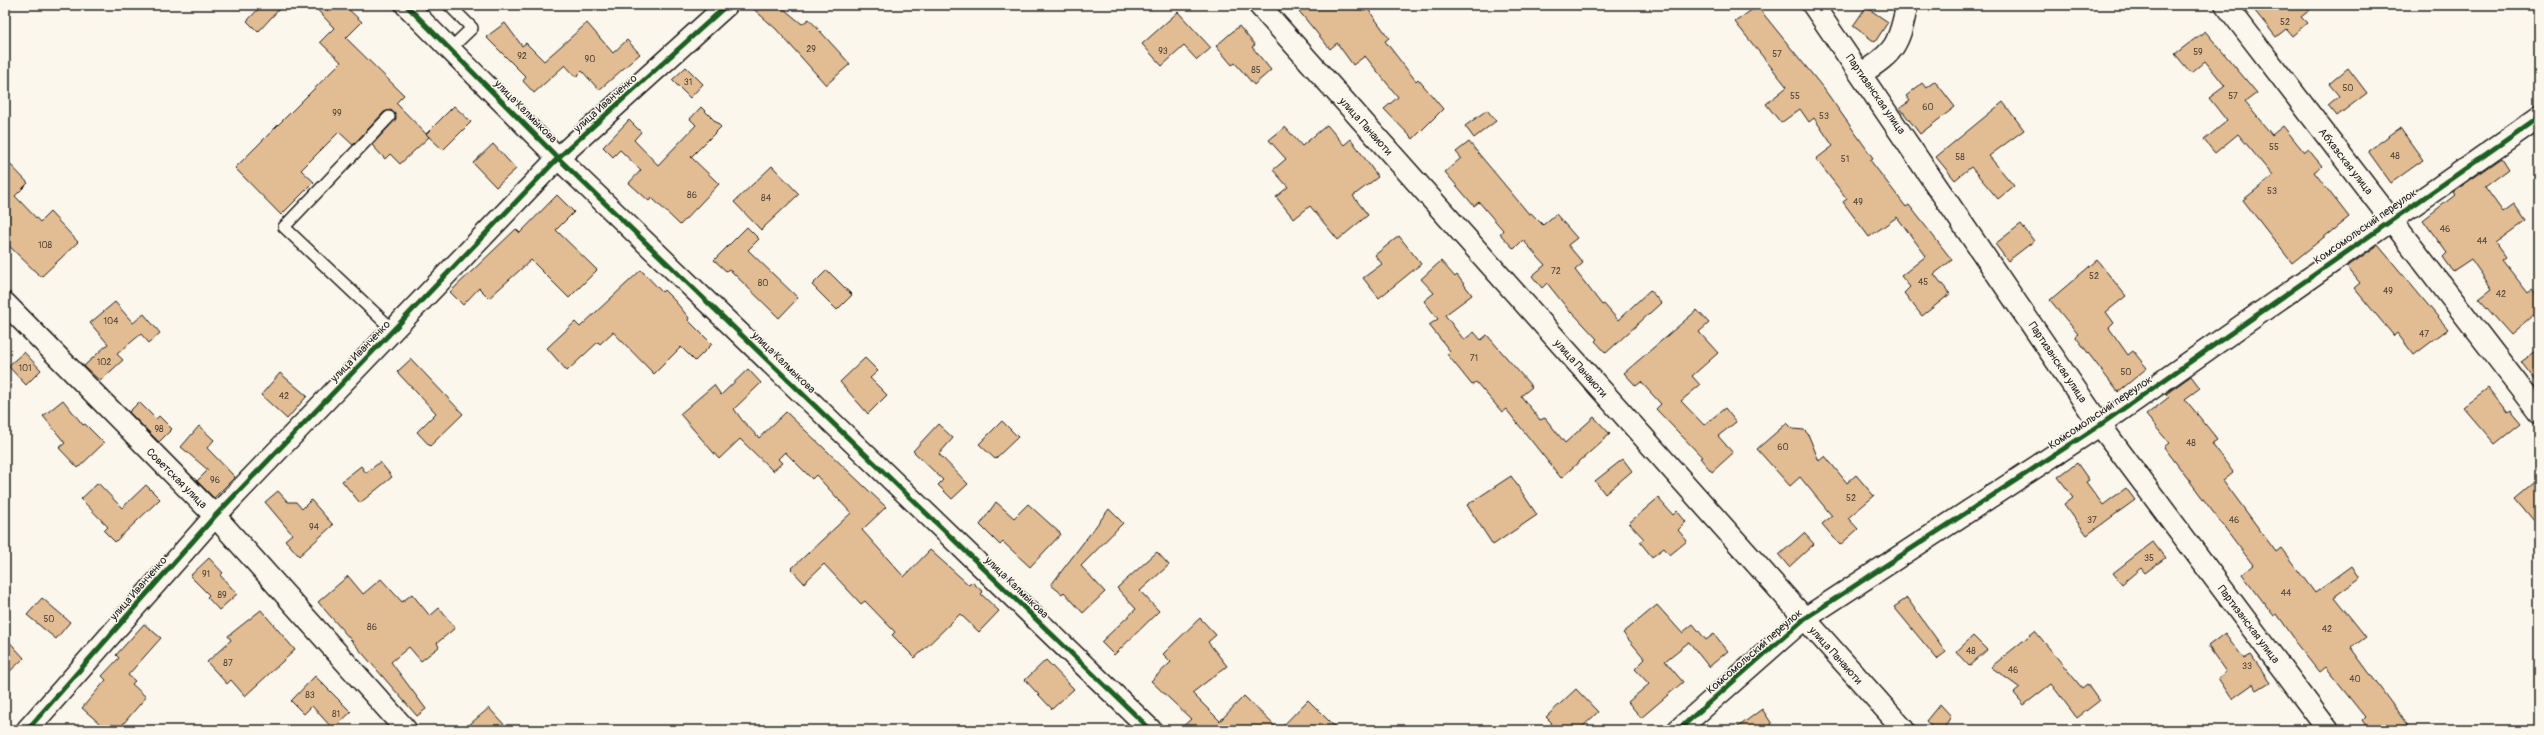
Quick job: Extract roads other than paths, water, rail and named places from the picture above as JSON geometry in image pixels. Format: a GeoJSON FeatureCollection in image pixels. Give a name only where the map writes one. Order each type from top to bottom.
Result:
{"type":"FeatureCollection","features":[{"type":"Feature","properties":{"kind":"street","name":"улица Калмыкова"},"geometry":{"type":"LineString","coordinates":[[406,5],[558,158],[1151,730]]}},
{"type":"Feature","properties":{"kind":"street","name":"улица Иванченко"},"geometry":{"type":"LineString","coordinates":[[27,730],[215,516],[558,158],[727,5]]}},
{"type":"Feature","properties":{"kind":"street","name":"улица Панаиоти"},"geometry":{"type":"LineString","coordinates":[[1259,5],[1804,620],[1904,730]]}},
{"type":"Feature","properties":{"kind":"street","name":"Партизанская улица"},"geometry":{"type":"LineString","coordinates":[[1814,5],[1862,73],[2100,425],[2328,730]]}},
{"type":"Feature","properties":{"kind":"street"},"geometry":{"type":"LineString","coordinates":[[1862,73],[1886,58],[1901,34],[1907,5]]}},
{"type":"Feature","properties":{"kind":"street","name":"Абхазская улица"},"geometry":{"type":"LineString","coordinates":[[2226,5],[2539,412]]}},
{"type":"Feature","properties":{"kind":"street","name":"Комсомольский переулок"},"geometry":{"type":"LineString","coordinates":[[1678,730],[1804,620],[2100,425],[2539,116]]}},
{"type":"Feature","properties":{"kind":"street","name":"Советская улица"},"geometry":{"type":"LineString","coordinates":[[5,303],[215,516],[406,730]]}},
{"type":"Feature","properties":{"kind":"lane"},"geometry":{"type":"LineString","coordinates":[[449,5],[472,28],[450,49]]}},
{"type":"Feature","properties":{"kind":"lane"},"geometry":{"type":"LineString","coordinates":[[390,117],[284,227],[393,330]]}}]}
